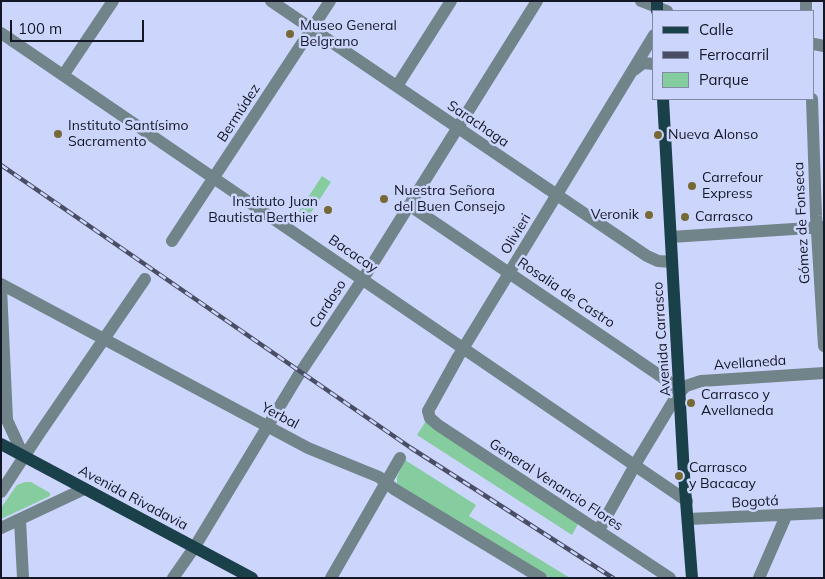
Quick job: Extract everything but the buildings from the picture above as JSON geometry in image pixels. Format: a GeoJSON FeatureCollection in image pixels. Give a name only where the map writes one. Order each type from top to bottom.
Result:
{"type":"FeatureCollection","features":[{"type":"Feature","properties":{"kind":"main road","name":"Avenida Carrasco"},"geometry":{"type":"LineString","coordinates":[[663,100],[692,578]]}},
{"type":"Feature","properties":{"kind":"main road","name":"Avenida Rivadavia"},"geometry":{"type":"LineString","coordinates":[[1,444],[194,548],[234,574],[252,578]]}},
{"type":"Feature","properties":{"kind":"street"},"geometry":{"type":"LineString","coordinates":[[64,74],[112,1]]}},
{"type":"Feature","properties":{"kind":"street","name":"Sarachaga"},"geometry":{"type":"LineString","coordinates":[[271,1],[647,256],[658,261],[672,262]]}},
{"type":"Feature","properties":{"kind":"street","name":"Bermúdez"},"geometry":{"type":"LineString","coordinates":[[172,241],[330,1]]}},
{"type":"Feature","properties":{"kind":"street"},"geometry":{"type":"LineString","coordinates":[[397,86],[451,1]]}},
{"type":"Feature","properties":{"kind":"street","name":"Cardoso"},"geometry":{"type":"LineString","coordinates":[[172,578],[194,548],[298,376],[363,279],[537,1]]}},
{"type":"Feature","properties":{"kind":"street"},"geometry":{"type":"LineString","coordinates":[[641,1],[660,8]]}},
{"type":"Feature","properties":{"kind":"street","name":"Bacacay"},"geometry":{"type":"LineString","coordinates":[[1,33],[64,74],[687,502]]}},
{"type":"Feature","properties":{"kind":"street","name":"Olivieri"},"geometry":{"type":"LineString","coordinates":[[428,415],[428,408],[652,38]]}},
{"type":"Feature","properties":{"kind":"street"},"geometry":{"type":"LineString","coordinates":[[634,70],[643,63],[652,64]]}},
{"type":"Feature","properties":{"kind":"street","name":"Gómez de Fonseca"},"geometry":{"type":"LineString","coordinates":[[812,100],[820,227],[824,346]]}},
{"type":"Feature","properties":{"kind":"street","name":"Rosalia de Castro"},"geometry":{"type":"LineString","coordinates":[[409,205],[681,390]]}},
{"type":"Feature","properties":{"kind":"street"},"geometry":{"type":"LineString","coordinates":[[671,237],[820,227]]}},
{"type":"Feature","properties":{"kind":"street"},"geometry":{"type":"LineString","coordinates":[[1,492],[144,279]]}},
{"type":"Feature","properties":{"kind":"street"},"geometry":{"type":"LineString","coordinates":[[1,286],[8,420],[24,457]]}},
{"type":"Feature","properties":{"kind":"street","name":"Yerbal"},"geometry":{"type":"LineString","coordinates":[[1,286],[308,448],[379,476],[394,490],[540,578]]}},
{"type":"Feature","properties":{"kind":"street","name":"Avellaneda"},"geometry":{"type":"LineString","coordinates":[[681,390],[686,386],[701,381],[824,373]]}},
{"type":"Feature","properties":{"kind":"street"},"geometry":{"type":"LineString","coordinates":[[599,530],[634,466],[681,390]]}},
{"type":"Feature","properties":{"kind":"street","name":"General Venancio Flores"},"geometry":{"type":"LineString","coordinates":[[428,415],[438,425],[670,578]]}},
{"type":"Feature","properties":{"kind":"street"},"geometry":{"type":"LineString","coordinates":[[331,578],[400,458]]}},
{"type":"Feature","properties":{"kind":"street"},"geometry":{"type":"LineString","coordinates":[[1,528],[84,489]]}},
{"type":"Feature","properties":{"kind":"street","name":"Bogotá"},"geometry":{"type":"LineString","coordinates":[[688,519],[824,513]]}},
{"type":"Feature","properties":{"kind":"street"},"geometry":{"type":"LineString","coordinates":[[759,578],[786,516]]}},
{"type":"Feature","properties":{"kind":"street"},"geometry":{"type":"LineString","coordinates":[[20,520],[23,578]]}},
{"type":"Feature","properties":{"kind":"green space"},"geometry":{"type":"Polygon","coordinates":[[[322,176],[331,182],[308,217],[299,211],[322,176]]]}},
{"type":"Feature","properties":{"kind":"green space"},"geometry":{"type":"Polygon","coordinates":[[[426,421],[579,522],[572,535],[417,435],[426,421]]]}},
{"type":"Feature","properties":{"kind":"green space"},"geometry":{"type":"Polygon","coordinates":[[[405,460],[476,505],[469,516],[570,578],[550,578],[397,484],[397,477],[405,460]]]}},
{"type":"Feature","properties":{"kind":"green space"},"geometry":{"type":"Polygon","coordinates":[[[31,482],[50,493],[50,496],[1,519],[1,508],[17,485],[31,482]]]}},
{"type":"Feature","properties":{"kind":"railway"},"geometry":{"type":"LineString","coordinates":[[1,165],[411,448],[613,578]]}},
{"type":"Feature","properties":{"kind":"place","name":"Museo General Belgrano"},"geometry":{"type":"Point","coordinates":[290,34]}},
{"type":"Feature","properties":{"kind":"place","name":"Instituto Santísimo Sacramento"},"geometry":{"type":"Point","coordinates":[58,134]}},
{"type":"Feature","properties":{"kind":"place","name":"Nueva Alonso"},"geometry":{"type":"Point","coordinates":[658,135]}},
{"type":"Feature","properties":{"kind":"place","name":"Carrefour Express"},"geometry":{"type":"Point","coordinates":[692,186]}},
{"type":"Feature","properties":{"kind":"place","name":"Nuestra Señora del Buen Consejo"},"geometry":{"type":"Point","coordinates":[384,199]}},
{"type":"Feature","properties":{"kind":"place","name":"Instituto Juan Bautista Berthier"},"geometry":{"type":"Point","coordinates":[328,210]}},
{"type":"Feature","properties":{"kind":"place","name":"Veronik"},"geometry":{"type":"Point","coordinates":[649,215]}},
{"type":"Feature","properties":{"kind":"place","name":"Carrasco"},"geometry":{"type":"Point","coordinates":[685,217]}},
{"type":"Feature","properties":{"kind":"place","name":"Carrasco y Avellaneda"},"geometry":{"type":"Point","coordinates":[691,403]}},
{"type":"Feature","properties":{"kind":"place","name":"Carrasco y Bacacay"},"geometry":{"type":"Point","coordinates":[679,476]}}]}
